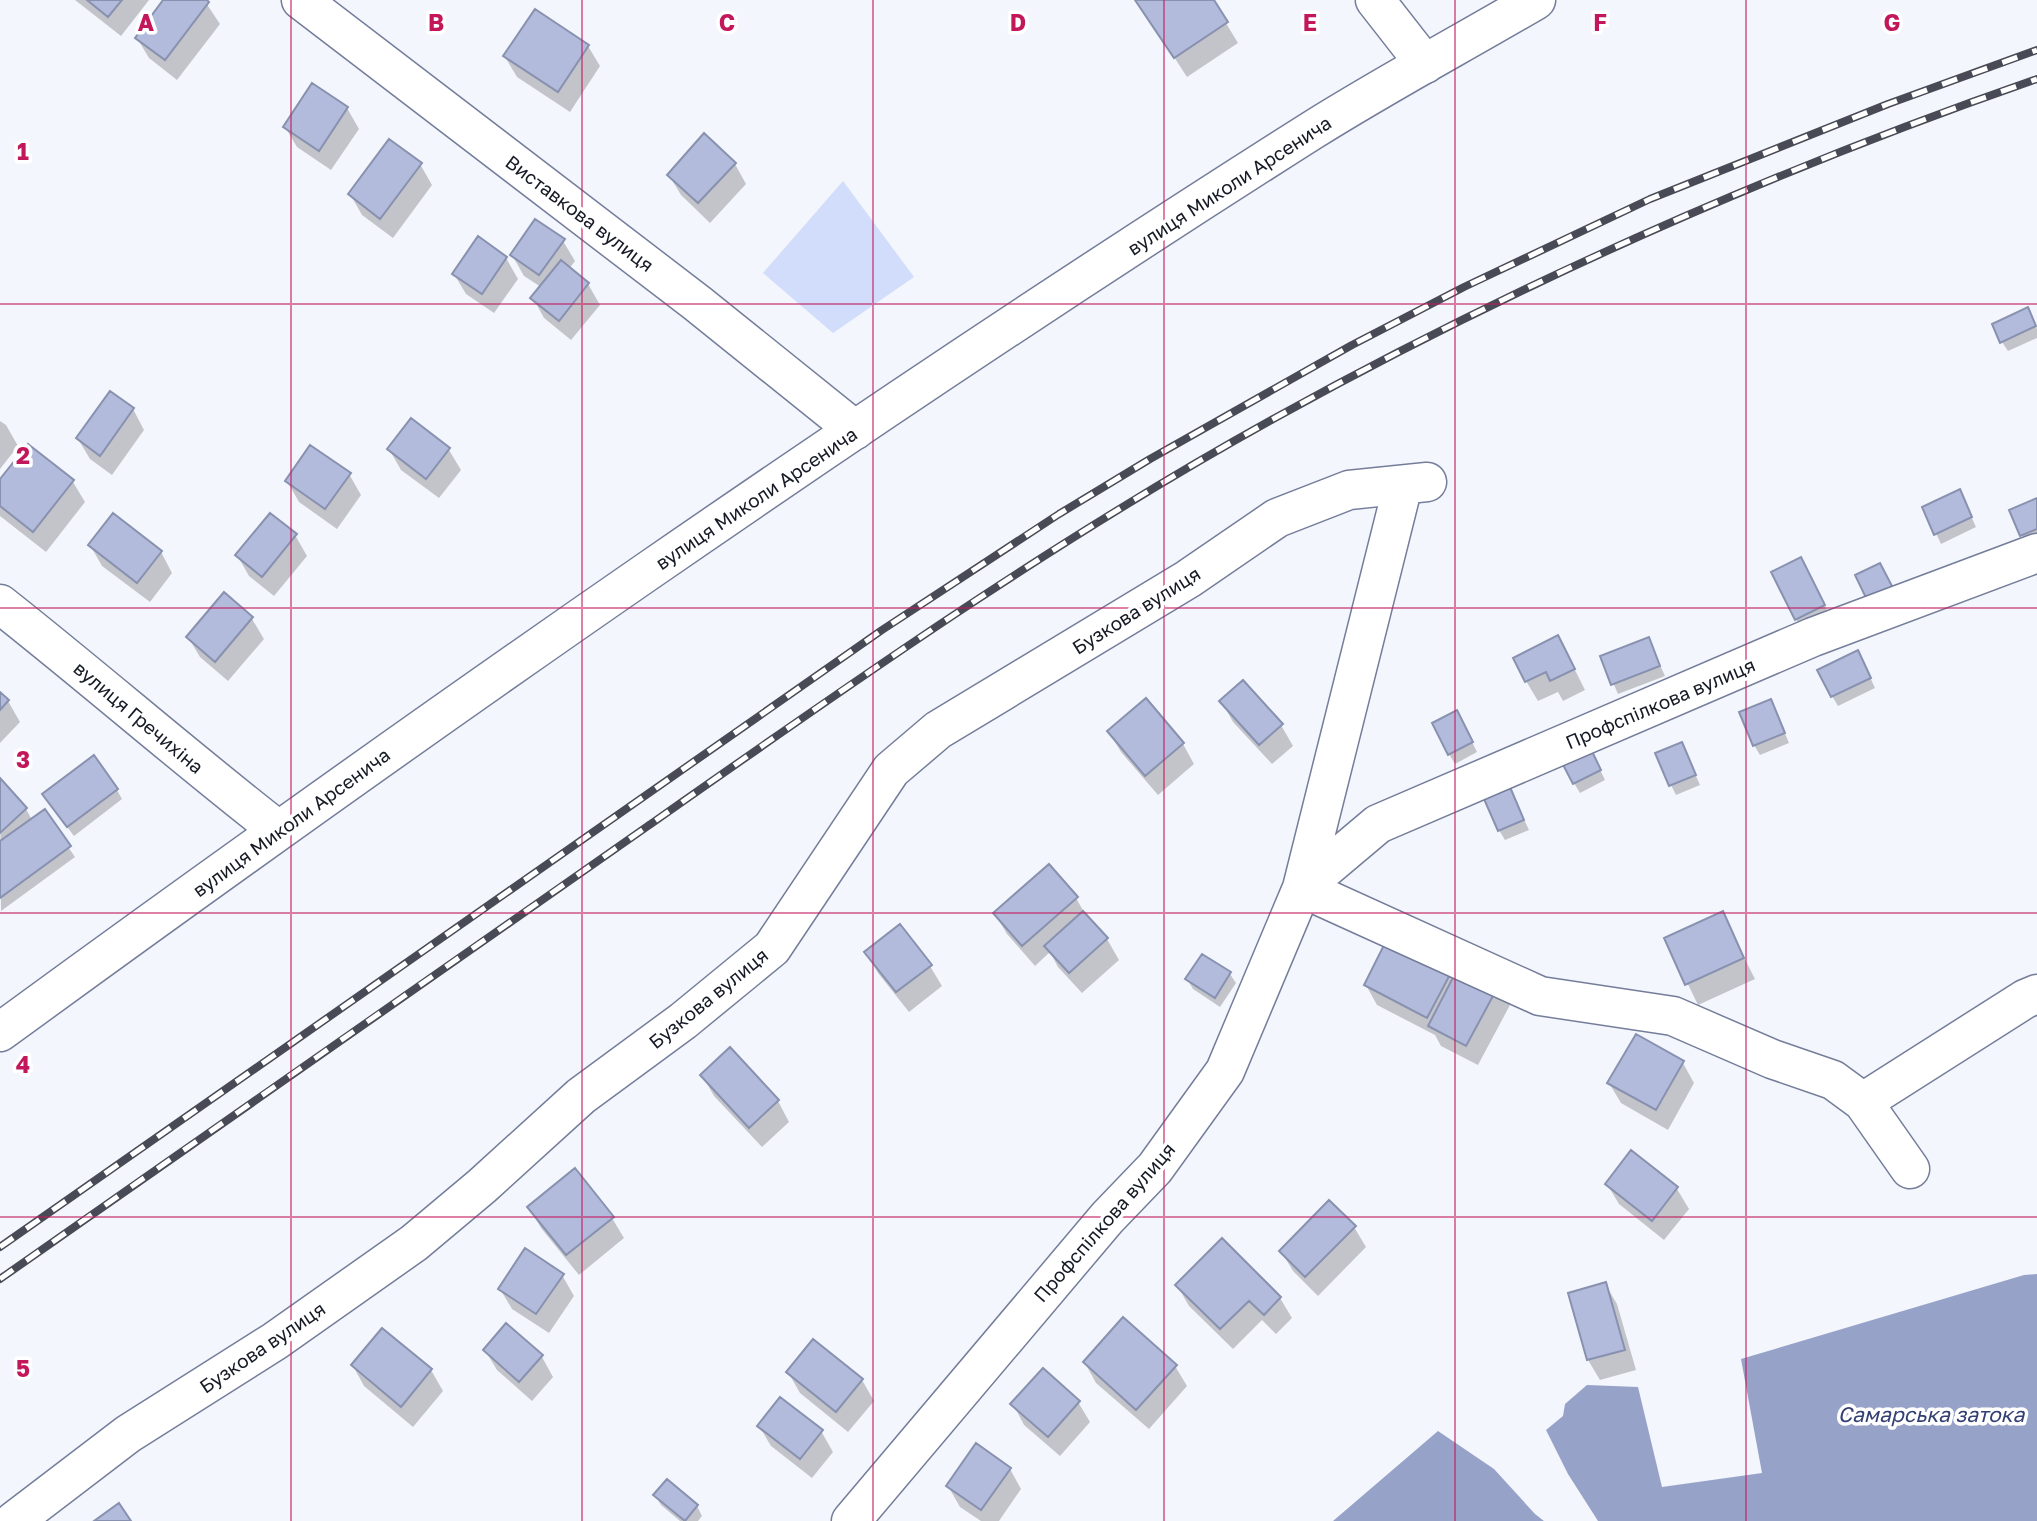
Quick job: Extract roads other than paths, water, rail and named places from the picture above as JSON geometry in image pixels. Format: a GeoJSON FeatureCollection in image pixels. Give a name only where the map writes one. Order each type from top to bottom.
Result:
{"type":"FeatureCollection","features":[{"type":"Feature","properties":{"kind":"street","name":"Виставкова вулиця"},"geometry":{"type":"LineString","coordinates":[[301,0],[697,303],[855,430]]}},
{"type":"Feature","properties":{"kind":"street"},"geometry":{"type":"LineString","coordinates":[[1375,0],[1425,64]]}},
{"type":"Feature","properties":{"kind":"street","name":"вулиця Миколи Арсенича"},"geometry":{"type":"LineString","coordinates":[[0,1032],[278,830],[564,628],[855,430],[1304,136],[1536,0]]}},
{"type":"Feature","properties":{"kind":"street","name":"Профспілкова вулиця"},"geometry":{"type":"LineString","coordinates":[[851,1521],[1098,1228],[1155,1168],[1224,1071],[1302,888],[1415,484]]}},
{"type":"Feature","properties":{"kind":"street","name":"Бузкова вулиця"},"geometry":{"type":"LineString","coordinates":[[14,1521],[128,1434],[275,1341],[414,1242],[482,1186],[580,1096],[683,1021],[772,948],[891,770],[938,730],[1188,579],[1277,518],[1349,489],[1415,484]]}},
{"type":"Feature","properties":{"kind":"street","name":"Профспілкова вулиця"},"geometry":{"type":"LineString","coordinates":[[1302,888],[1378,824],[1813,637],[2037,553]]}},
{"type":"Feature","properties":{"kind":"street","name":"вулиця Гречихіна"},"geometry":{"type":"LineString","coordinates":[[0,604],[278,830]]}},
{"type":"Feature","properties":{"kind":"street"},"geometry":{"type":"LineString","coordinates":[[1302,888],[1540,996],[1673,1016],[1772,1059],[1833,1080],[1863,1102],[1910,1169]]}},
{"type":"Feature","properties":{"kind":"street"},"geometry":{"type":"LineString","coordinates":[[1863,1102],[2037,994]]}},
{"type":"Feature","properties":{"kind":"water","name":"Самарська затока"},"geometry":{"type":"Polygon","coordinates":[[[2037,1274],[2037,1521],[1598,1521],[1568,1474],[1546,1430],[1563,1416],[1565,1404],[1587,1385],[1638,1387],[1662,1487],[1762,1473],[1741,1359],[2024,1275],[2037,1274]]]}},
{"type":"Feature","properties":{"kind":"water"},"geometry":{"type":"Polygon","coordinates":[[[1438,1431],[1494,1469],[1544,1521],[1333,1521],[1438,1431]]]}},
{"type":"Feature","properties":{"kind":"railway"},"geometry":{"type":"LineString","coordinates":[[0,1247],[882,630],[1059,514],[1150,459],[1352,345],[1464,287],[1650,199],[1888,104],[2037,50]]}},
{"type":"Feature","properties":{"kind":"railway"},"geometry":{"type":"LineString","coordinates":[[0,1279],[877,667],[1033,563],[1193,464],[1368,368],[1554,275],[1744,191],[1938,114],[2037,79]]}}]}
